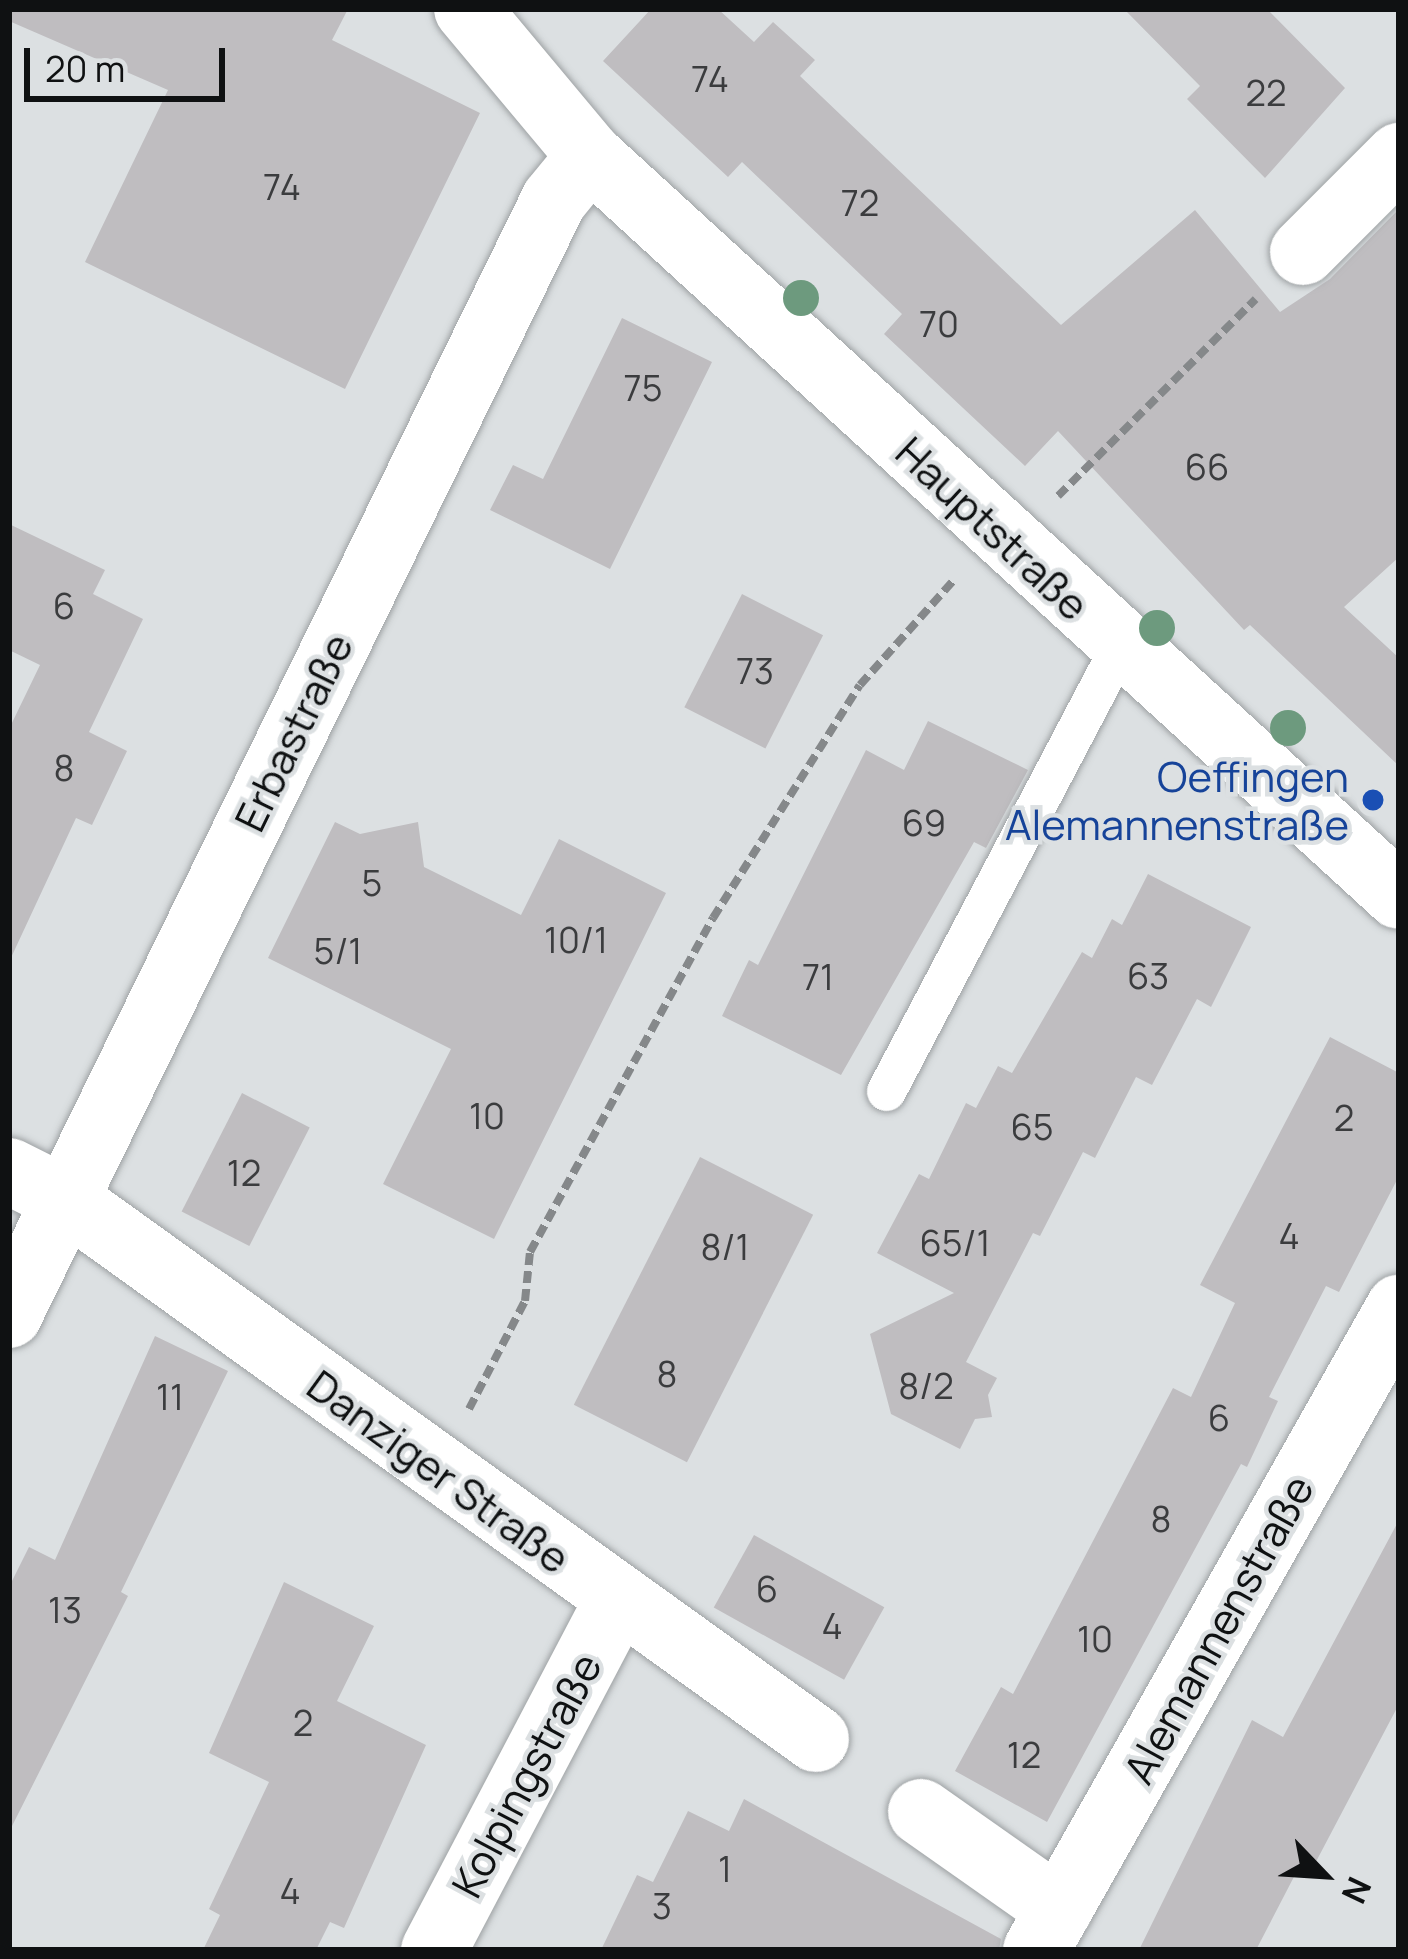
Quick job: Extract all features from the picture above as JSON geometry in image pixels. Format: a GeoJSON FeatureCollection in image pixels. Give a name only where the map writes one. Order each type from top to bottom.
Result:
{"type":"FeatureCollection","features":[{"type":"Feature","properties":{"kind":"street","name":"Hauptstraße"},"geometry":{"type":"LineString","coordinates":[[467,9],[590,156],[1120,646],[1399,896]]}},
{"type":"Feature","properties":{"kind":"street","name":"Erbastraße"},"geometry":{"type":"LineString","coordinates":[[9,1315],[37,1185],[554,200],[590,156]]}},
{"type":"Feature","properties":{"kind":"street"},"geometry":{"type":"LineString","coordinates":[[1303,252],[1399,156]]}},
{"type":"Feature","properties":{"kind":"street","name":"Danziger Straße"},"geometry":{"type":"LineString","coordinates":[[37,1185],[816,1739]]}},
{"type":"Feature","properties":{"kind":"street","name":"Alemannenstraße"},"geometry":{"type":"LineString","coordinates":[[1048,1930],[1399,1308]]}},
{"type":"Feature","properties":{"kind":"street","name":"Kolpingstraße"},"geometry":{"type":"LineString","coordinates":[[434,1950],[618,1600]]}},
{"type":"Feature","properties":{"kind":"street"},"geometry":{"type":"LineString","coordinates":[[921,1812],[1048,1930]]}},
{"type":"Feature","properties":{"kind":"lane"},"geometry":{"type":"LineString","coordinates":[[886,1091],[1120,646]]}},
{"type":"Feature","properties":{"kind":"path"},"geometry":{"type":"LineString","coordinates":[[433,1466],[517,1319],[530,1252],[713,918],[860,685],[1004,538],[1303,252]]}},
{"type":"Feature","properties":{"kind":"building"},"geometry":{"type":"Polygon","coordinates":[[[9,9],[348,9],[332,40],[480,113],[345,389],[85,262],[168,90],[9,21],[9,9]]]}},
{"type":"Feature","properties":{"kind":"building"},"geometry":{"type":"Polygon","coordinates":[[[651,9],[718,9],[754,42],[773,22],[815,60],[800,76],[1061,325],[1195,210],[1280,312],[1330,279],[1399,209],[1399,557],[1344,607],[1399,658],[1399,766],[1250,625],[1244,630],[1058,431],[1025,466],[884,334],[902,314],[742,162],[728,177],[603,61],[651,9]]]}},
{"type":"Feature","properties":{"kind":"building"},"geometry":{"type":"Polygon","coordinates":[[[1124,9],[1267,9],[1345,88],[1265,178],[1187,99],[1200,86],[1124,9]]]}},
{"type":"Feature","properties":{"kind":"building"},"geometry":{"type":"Polygon","coordinates":[[[622,318],[712,362],[610,569],[490,510],[513,465],[543,479],[622,318]]]}},
{"type":"Feature","properties":{"kind":"building"},"geometry":{"type":"Polygon","coordinates":[[[9,524],[105,570],[93,594],[143,619],[89,732],[127,751],[92,825],[76,818],[9,962],[9,729],[40,665],[9,650],[9,524]]]}},
{"type":"Feature","properties":{"kind":"building"},"geometry":{"type":"Polygon","coordinates":[[[742,594],[823,635],[765,748],[684,707],[742,594]]]}},
{"type":"Feature","properties":{"kind":"building"},"geometry":{"type":"Polygon","coordinates":[[[928,721],[1028,770],[986,848],[974,842],[841,1075],[722,1016],[749,960],[758,965],[866,750],[904,770],[928,721]]]}},
{"type":"Feature","properties":{"kind":"building"},"geometry":{"type":"Polygon","coordinates":[[[335,822],[360,834],[418,822],[424,867],[521,915],[559,839],[666,893],[494,1239],[383,1184],[451,1049],[268,958],[335,822]]]}},
{"type":"Feature","properties":{"kind":"building"},"geometry":{"type":"Polygon","coordinates":[[[1148,874],[1251,927],[1211,1007],[1197,999],[1152,1085],[1136,1077],[1095,1158],[1083,1152],[1040,1236],[1033,1233],[966,1362],[997,1378],[988,1395],[992,1417],[975,1419],[960,1449],[891,1414],[870,1334],[954,1293],[877,1253],[919,1174],[929,1179],[966,1103],[976,1108],[998,1066],[1012,1073],[1082,952],[1092,958],[1112,919],[1122,925],[1148,874]]]}},
{"type":"Feature","properties":{"kind":"building"},"geometry":{"type":"Polygon","coordinates":[[[1330,1037],[1399,1073],[1399,1176],[1339,1292],[1326,1286],[1269,1397],[1278,1401],[1247,1467],[1241,1464],[1047,1822],[955,1771],[1001,1687],[1013,1694],[1173,1388],[1191,1397],[1235,1303],[1200,1285],[1330,1037]]]}},
{"type":"Feature","properties":{"kind":"building"},"geometry":{"type":"Polygon","coordinates":[[[242,1093],[310,1128],[249,1246],[182,1212],[242,1093]]]}},
{"type":"Feature","properties":{"kind":"building"},"geometry":{"type":"Polygon","coordinates":[[[700,1157],[813,1215],[687,1462],[574,1405],[700,1157]]]}},
{"type":"Feature","properties":{"kind":"building"},"geometry":{"type":"Polygon","coordinates":[[[155,1336],[228,1371],[121,1592],[128,1596],[9,1832],[9,1587],[29,1547],[55,1560],[155,1336]]]}},
{"type":"Feature","properties":{"kind":"building"},"geometry":{"type":"Polygon","coordinates":[[[1399,1520],[1399,1704],[1309,1875],[1298,1869],[1256,1950],[1139,1950],[1252,1720],[1283,1737],[1399,1520]]]}},
{"type":"Feature","properties":{"kind":"building"},"geometry":{"type":"Polygon","coordinates":[[[754,1535],[884,1607],[844,1680],[714,1608],[754,1535]]]}},
{"type":"Feature","properties":{"kind":"building"},"geometry":{"type":"Polygon","coordinates":[[[284,1582],[374,1626],[337,1701],[426,1745],[344,1928],[330,1922],[316,1950],[203,1950],[220,1915],[209,1909],[269,1782],[209,1753],[284,1582]]]}},
{"type":"Feature","properties":{"kind":"building"},"geometry":{"type":"Polygon","coordinates":[[[744,1799],[1001,1939],[999,1950],[601,1950],[637,1875],[653,1882],[688,1811],[729,1831],[744,1799]]]}},
{"type":"Feature","properties":{"kind":"place","name":"Oeffingen Alemannenstraße"},"geometry":{"type":"Point","coordinates":[1373,800]}}]}
